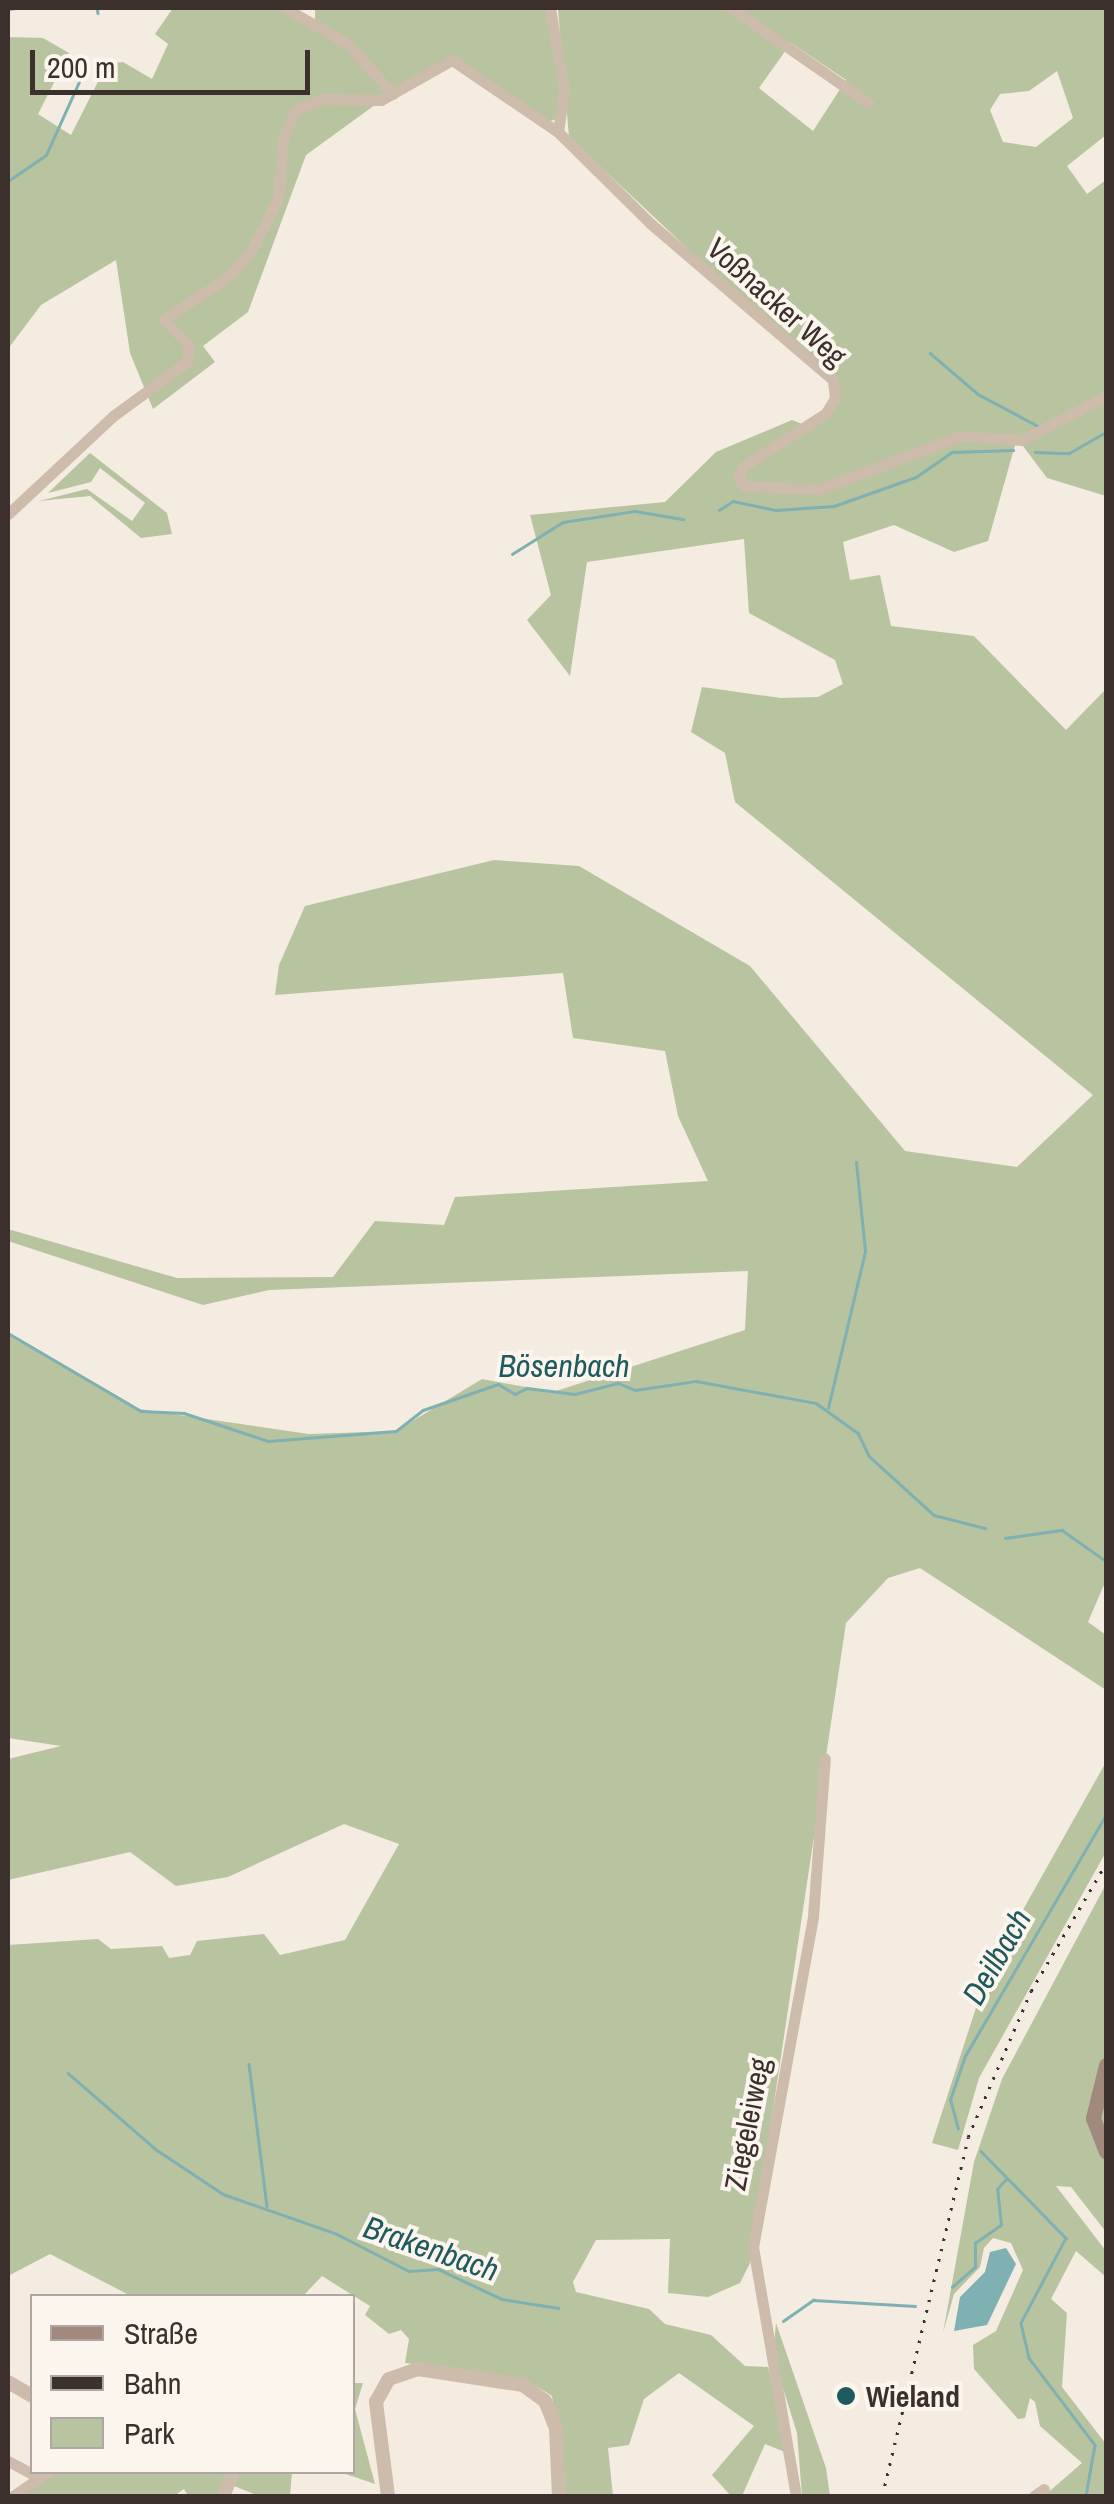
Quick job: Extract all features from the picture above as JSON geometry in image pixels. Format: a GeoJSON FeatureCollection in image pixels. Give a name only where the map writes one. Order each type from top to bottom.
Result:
{"type":"FeatureCollection","features":[{"type":"Feature","properties":{"kind":"main road"},"geometry":{"type":"LineString","coordinates":[[1106,2066],[1093,2118],[1106,2152]]}},
{"type":"Feature","properties":{"kind":"street"},"geometry":{"type":"LineString","coordinates":[[285,8],[348,44],[392,94]]}},
{"type":"Feature","properties":{"kind":"street"},"geometry":{"type":"LineString","coordinates":[[731,8],[868,103]]}},
{"type":"Feature","properties":{"kind":"street"},"geometry":{"type":"LineString","coordinates":[[8,514],[114,416],[187,362],[191,352],[167,330],[167,312],[227,278],[251,252],[278,198],[283,139],[295,110],[322,98],[376,102],[442,62],[461,61],[558,132],[565,113],[558,10]]}},
{"type":"Feature","properties":{"kind":"street","name":"Voßnacker Weg"},"geometry":{"type":"LineString","coordinates":[[558,132],[651,224],[833,380],[835,398],[826,413],[743,467],[738,478],[745,486],[820,489],[960,436],[1022,440],[1106,396]]}},
{"type":"Feature","properties":{"kind":"street","name":"Ziegeleiweg"},"geometry":{"type":"LineString","coordinates":[[796,2496],[754,2232],[814,1916],[825,1758]]}},
{"type":"Feature","properties":{"kind":"street"},"geometry":{"type":"LineString","coordinates":[[388,2496],[376,2402],[389,2379],[418,2369],[523,2385],[546,2400],[556,2428],[558,2496]]}},
{"type":"Feature","properties":{"kind":"street"},"geometry":{"type":"LineString","coordinates":[[8,2382],[30,2395]]}},
{"type":"Feature","properties":{"kind":"street"},"geometry":{"type":"LineString","coordinates":[[13,2496],[44,2475]]}},
{"type":"Feature","properties":{"kind":"green space"},"geometry":{"type":"Polygon","coordinates":[[[173,8],[281,8],[348,46],[390,94],[306,155],[248,312],[203,346],[215,362],[153,409],[130,353],[116,260],[41,305],[8,349],[8,37],[43,38],[69,53],[38,114],[71,135],[107,64],[123,62],[152,79],[168,44],[155,34],[173,8]]]}},
{"type":"Feature","properties":{"kind":"green space"},"geometry":{"type":"Polygon","coordinates":[[[315,8],[549,8],[563,117],[550,121],[455,61],[393,92],[315,21],[315,8]]]}},
{"type":"Feature","properties":{"kind":"green space"},"geometry":{"type":"Polygon","coordinates":[[[1106,8],[1106,135],[1067,166],[1087,194],[1106,180],[1106,496],[1047,478],[1017,438],[988,541],[954,552],[894,525],[843,542],[850,580],[880,575],[891,626],[974,636],[1066,730],[1106,689],[1106,1580],[1088,1622],[1106,1635],[1106,1690],[920,1568],[888,1578],[846,1623],[750,2263],[740,2283],[708,2297],[668,2293],[670,2239],[596,2240],[573,2282],[576,2292],[649,2309],[665,2324],[711,2335],[745,2366],[768,2367],[790,2454],[765,2444],[742,2496],[731,2496],[712,2475],[754,2426],[679,2373],[644,2399],[629,2445],[608,2448],[613,2496],[564,2496],[552,2396],[525,2379],[405,2363],[409,2339],[401,2330],[389,2334],[365,2315],[370,2306],[322,2276],[305,2294],[127,2294],[50,2254],[8,2276],[8,1945],[98,1939],[111,1949],[162,1946],[169,1958],[190,1955],[197,1941],[264,1934],[280,1955],[345,1940],[399,1844],[344,1824],[228,1877],[176,1886],[130,1852],[8,1880],[8,1759],[61,1746],[8,1738],[8,1332],[139,1409],[309,1434],[396,1431],[482,1379],[553,1392],[745,1330],[748,1271],[269,1290],[203,1305],[8,1241],[8,1229],[177,1278],[333,1277],[375,1221],[444,1225],[455,1197],[708,1181],[678,1116],[665,1051],[573,1038],[563,973],[275,995],[279,965],[305,906],[494,860],[579,866],[750,966],[905,1151],[1017,1167],[1093,1095],[735,802],[725,753],[691,732],[702,687],[781,698],[818,697],[843,684],[835,660],[749,613],[744,539],[587,562],[570,676],[527,620],[551,595],[530,515],[665,502],[716,452],[792,420],[812,428],[838,390],[569,137],[558,9],[1106,8]],[[791,43],[759,88],[813,131],[846,80],[791,43]],[[1057,71],[1029,91],[1000,94],[990,110],[1003,142],[1036,147],[1073,118],[1057,71]]]}},
{"type":"Feature","properties":{"kind":"green space"},"geometry":{"type":"Polygon","coordinates":[[[90,453],[167,513],[172,534],[141,538],[90,496],[39,501],[87,489],[132,521],[145,503],[100,468],[91,482],[48,493],[90,453]]]}},
{"type":"Feature","properties":{"kind":"green space"},"geometry":{"type":"Polygon","coordinates":[[[1106,1762],[1106,1852],[979,2078],[958,2150],[932,2143],[987,1974],[1106,1762]]]}},
{"type":"Feature","properties":{"kind":"green space"},"geometry":{"type":"Polygon","coordinates":[[[1106,1884],[1106,2232],[1071,2187],[1056,2186],[1106,2251],[1106,2277],[1076,2251],[1051,2299],[1067,2313],[1062,2387],[1106,2444],[1106,2496],[1044,2496],[1082,2463],[1040,2426],[1035,2402],[1030,2398],[1025,2418],[1018,2419],[974,2369],[973,2345],[996,2331],[1023,2270],[1011,2243],[993,2238],[984,2248],[980,2267],[954,2294],[943,2333],[974,2162],[1002,2079],[1106,1884]]]}},
{"type":"Feature","properties":{"kind":"green space"},"geometry":{"type":"Polygon","coordinates":[[[776,2323],[826,2468],[830,2496],[802,2496],[797,2433],[773,2356],[776,2323]]]}},
{"type":"Feature","properties":{"kind":"green space"},"geometry":{"type":"Polygon","coordinates":[[[355,2383],[363,2383],[355,2409],[355,2383]]]}},
{"type":"Feature","properties":{"kind":"green space"},"geometry":{"type":"Polygon","coordinates":[[[355,2409],[375,2484],[346,2474],[355,2474],[355,2409]]]}},
{"type":"Feature","properties":{"kind":"green space"},"geometry":{"type":"Polygon","coordinates":[[[46,2474],[292,2474],[290,2496],[259,2496],[224,2482],[217,2496],[188,2496],[184,2489],[174,2496],[17,2496],[46,2474]]]}},
{"type":"Feature","properties":{"kind":"water"},"geometry":{"type":"Polygon","coordinates":[[[1006,2248],[1016,2264],[987,2325],[954,2331],[960,2297],[985,2272],[990,2252],[1006,2248]]]}},
{"type":"Feature","properties":{"kind":"waterway"},"geometry":{"type":"LineString","coordinates":[[8,9],[16,8]]}},
{"type":"Feature","properties":{"kind":"waterway"},"geometry":{"type":"LineString","coordinates":[[97,8],[98,13]]}},
{"type":"Feature","properties":{"kind":"waterway"},"geometry":{"type":"LineString","coordinates":[[8,181],[46,155],[79,82]]}},
{"type":"Feature","properties":{"kind":"waterway"},"geometry":{"type":"LineString","coordinates":[[930,353],[978,394],[1038,426]]}},
{"type":"Feature","properties":{"kind":"waterway"},"geometry":{"type":"LineString","coordinates":[[1035,452],[1069,453],[1106,432]]}},
{"type":"Feature","properties":{"kind":"waterway"},"geometry":{"type":"LineString","coordinates":[[719,510],[733,501],[776,510],[834,506],[916,477],[952,452],[1013,450]]}},
{"type":"Feature","properties":{"kind":"waterway"},"geometry":{"type":"LineString","coordinates":[[512,554],[563,522],[635,511],[683,519]]}},
{"type":"Feature","properties":{"kind":"waterway"},"geometry":{"type":"LineString","coordinates":[[828,1408],[865,1251],[856,1162]]}},
{"type":"Feature","properties":{"kind":"waterway","name":"Bösenbach"},"geometry":{"type":"LineString","coordinates":[[8,1333],[141,1411],[184,1413],[268,1441],[396,1431],[423,1410],[498,1384],[515,1394],[527,1388],[575,1394],[618,1383],[635,1390],[696,1381],[816,1403],[858,1433],[869,1456],[934,1515],[985,1528]]}},
{"type":"Feature","properties":{"kind":"waterway","name":"Bösenbach"},"geometry":{"type":"LineString","coordinates":[[1005,1538],[1062,1530],[1106,1561]]}},
{"type":"Feature","properties":{"kind":"waterway","name":"Deilbach"},"geometry":{"type":"LineString","coordinates":[[958,2129],[950,2100],[965,2056],[1106,1815]]}},
{"type":"Feature","properties":{"kind":"waterway","name":"Brakenbach"},"geometry":{"type":"LineString","coordinates":[[249,2064],[267,2206]]}},
{"type":"Feature","properties":{"kind":"waterway","name":"Brakenbach"},"geometry":{"type":"LineString","coordinates":[[68,2073],[157,2150],[223,2194],[337,2234],[409,2271],[438,2269],[502,2299],[558,2308]]}},
{"type":"Feature","properties":{"kind":"waterway","name":"Deilbach"},"geometry":{"type":"LineString","coordinates":[[981,2151],[1066,2238],[1021,2323],[1029,2358],[1095,2445],[1086,2496]]}},
{"type":"Feature","properties":{"kind":"waterway","name":"Brakenbach"},"geometry":{"type":"LineString","coordinates":[[952,2287],[975,2267],[975,2243],[1001,2225],[997,2189],[1006,2179]]}},
{"type":"Feature","properties":{"kind":"waterway","name":"Brakenbach"},"geometry":{"type":"LineString","coordinates":[[783,2321],[813,2300],[915,2306]]}},
{"type":"Feature","properties":{"kind":"railway"},"geometry":{"type":"LineString","coordinates":[[882,2496],[968,2137],[1031,1991],[1106,1863]]}},
{"type":"Feature","properties":{"kind":"place","name":"Wieland"},"geometry":{"type":"Point","coordinates":[846,2396]}}]}
